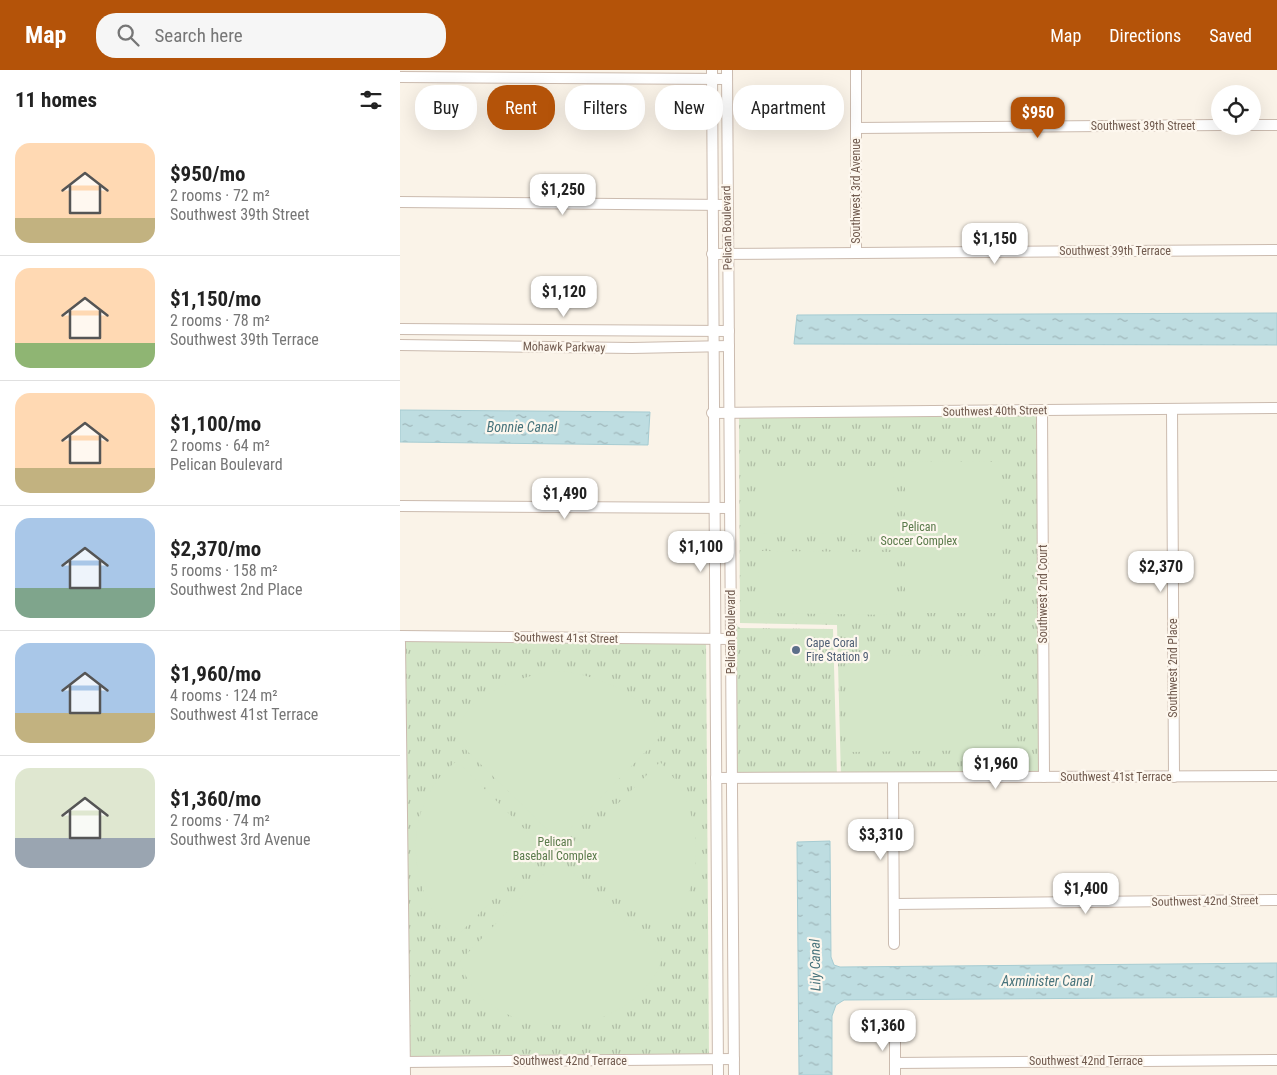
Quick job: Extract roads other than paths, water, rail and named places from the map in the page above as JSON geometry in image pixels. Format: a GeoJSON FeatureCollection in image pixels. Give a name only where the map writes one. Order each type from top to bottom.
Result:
{"type":"FeatureCollection","features":[{"type":"Feature","properties":{"kind":"street","name":"Southwest 3rd Avenue"},"geometry":{"type":"LineString","coordinates":[[856,70],[856,252]]}},
{"type":"Feature","properties":{"kind":"street","name":"Pelican Boulevard"},"geometry":{"type":"LineString","coordinates":[[712,74],[712,413],[718,1075]]}},
{"type":"Feature","properties":{"kind":"street"},"geometry":{"type":"LineString","coordinates":[[400,77],[727,75]]}},
{"type":"Feature","properties":{"kind":"street","name":"Pelican Boulevard"},"geometry":{"type":"LineString","coordinates":[[727,75],[734,1075]]}},
{"type":"Feature","properties":{"kind":"street","name":"Southwest 39th Street"},"geometry":{"type":"LineString","coordinates":[[856,128],[1211,125]]}},
{"type":"Feature","properties":{"kind":"street"},"geometry":{"type":"LineString","coordinates":[[1261,125],[1277,125]]}},
{"type":"Feature","properties":{"kind":"street"},"geometry":{"type":"LineString","coordinates":[[400,202],[727,205]]}},
{"type":"Feature","properties":{"kind":"street","name":"Southwest 39th Terrace"},"geometry":{"type":"LineString","coordinates":[[712,254],[1277,250]]}},
{"type":"Feature","properties":{"kind":"street","name":"Mohawk Parkway"},"geometry":{"type":"LineString","coordinates":[[400,329],[729,331]]}},
{"type":"Feature","properties":{"kind":"street","name":"Mohawk Parkway"},"geometry":{"type":"LineString","coordinates":[[400,345],[729,346]]}},
{"type":"Feature","properties":{"kind":"street","name":"Southwest 40th Street"},"geometry":{"type":"LineString","coordinates":[[712,413],[1277,408]]}},
{"type":"Feature","properties":{"kind":"street","name":"Southwest 2nd Place"},"geometry":{"type":"LineString","coordinates":[[1172,409],[1174,777]]}},
{"type":"Feature","properties":{"kind":"street","name":"Southwest 2nd Court"},"geometry":{"type":"LineString","coordinates":[[1042,410],[1044,777]]}},
{"type":"Feature","properties":{"kind":"street"},"geometry":{"type":"LineString","coordinates":[[400,506],[730,508]]}},
{"type":"Feature","properties":{"kind":"street","name":"Southwest 41st Street"},"geometry":{"type":"LineString","coordinates":[[400,636],[731,639]]}},
{"type":"Feature","properties":{"kind":"street"},"geometry":{"type":"LineString","coordinates":[[400,642],[405,1075]]}},
{"type":"Feature","properties":{"kind":"street","name":"Southwest 41st Terrace"},"geometry":{"type":"LineString","coordinates":[[716,778],[1277,776]]}},
{"type":"Feature","properties":{"kind":"street"},"geometry":{"type":"LineString","coordinates":[[893,778],[894,944]]}},
{"type":"Feature","properties":{"kind":"street","name":"Southwest 42nd Street"},"geometry":{"type":"LineString","coordinates":[[894,904],[1277,900]]}},
{"type":"Feature","properties":{"kind":"street"},"geometry":{"type":"LineString","coordinates":[[895,1028],[895,1075]]}},
{"type":"Feature","properties":{"kind":"street","name":"Southwest 42nd Terrace"},"geometry":{"type":"LineString","coordinates":[[405,1062],[734,1059]]}},
{"type":"Feature","properties":{"kind":"street","name":"Southwest 42nd Terrace"},"geometry":{"type":"LineString","coordinates":[[895,1063],[1277,1060]]}},
{"type":"Feature","properties":{"kind":"water"},"geometry":{"type":"Polygon","coordinates":[[[1277,313],[1277,345],[794,344],[797,315],[1277,313]]]}},
{"type":"Feature","properties":{"kind":"water","name":"Bonnie Canal"},"geometry":{"type":"Polygon","coordinates":[[[400,410],[650,412],[648,445],[400,442],[400,410]]]}},
{"type":"Feature","properties":{"kind":"water"},"geometry":{"type":"Polygon","coordinates":[[[830,841],[831,957],[834,965],[840,967],[1277,963],[1277,997],[844,1000],[836,1005],[832,1016],[832,1075],[799,1075],[797,842],[830,841]]]}},
{"type":"Feature","properties":{"kind":"place","name":"Cape Coral Fire Station 9"},"geometry":{"type":"Point","coordinates":[796,650]}},
{"type":"Feature","properties":{"kind":"park label","name":"Pelican Soccer Complex"},"geometry":{"type":"Point","coordinates":[919,534]}},
{"type":"Feature","properties":{"kind":"park label","name":"Pelican Baseball Complex"},"geometry":{"type":"Point","coordinates":[555,849]}},
{"type":"Feature","properties":{"kind":"water label","name":"Lily Canal"},"geometry":{"type":"Point","coordinates":[815,965]}},
{"type":"Feature","properties":{"kind":"water label","name":"Axminister Canal"},"geometry":{"type":"Point","coordinates":[1047,981]}}]}
